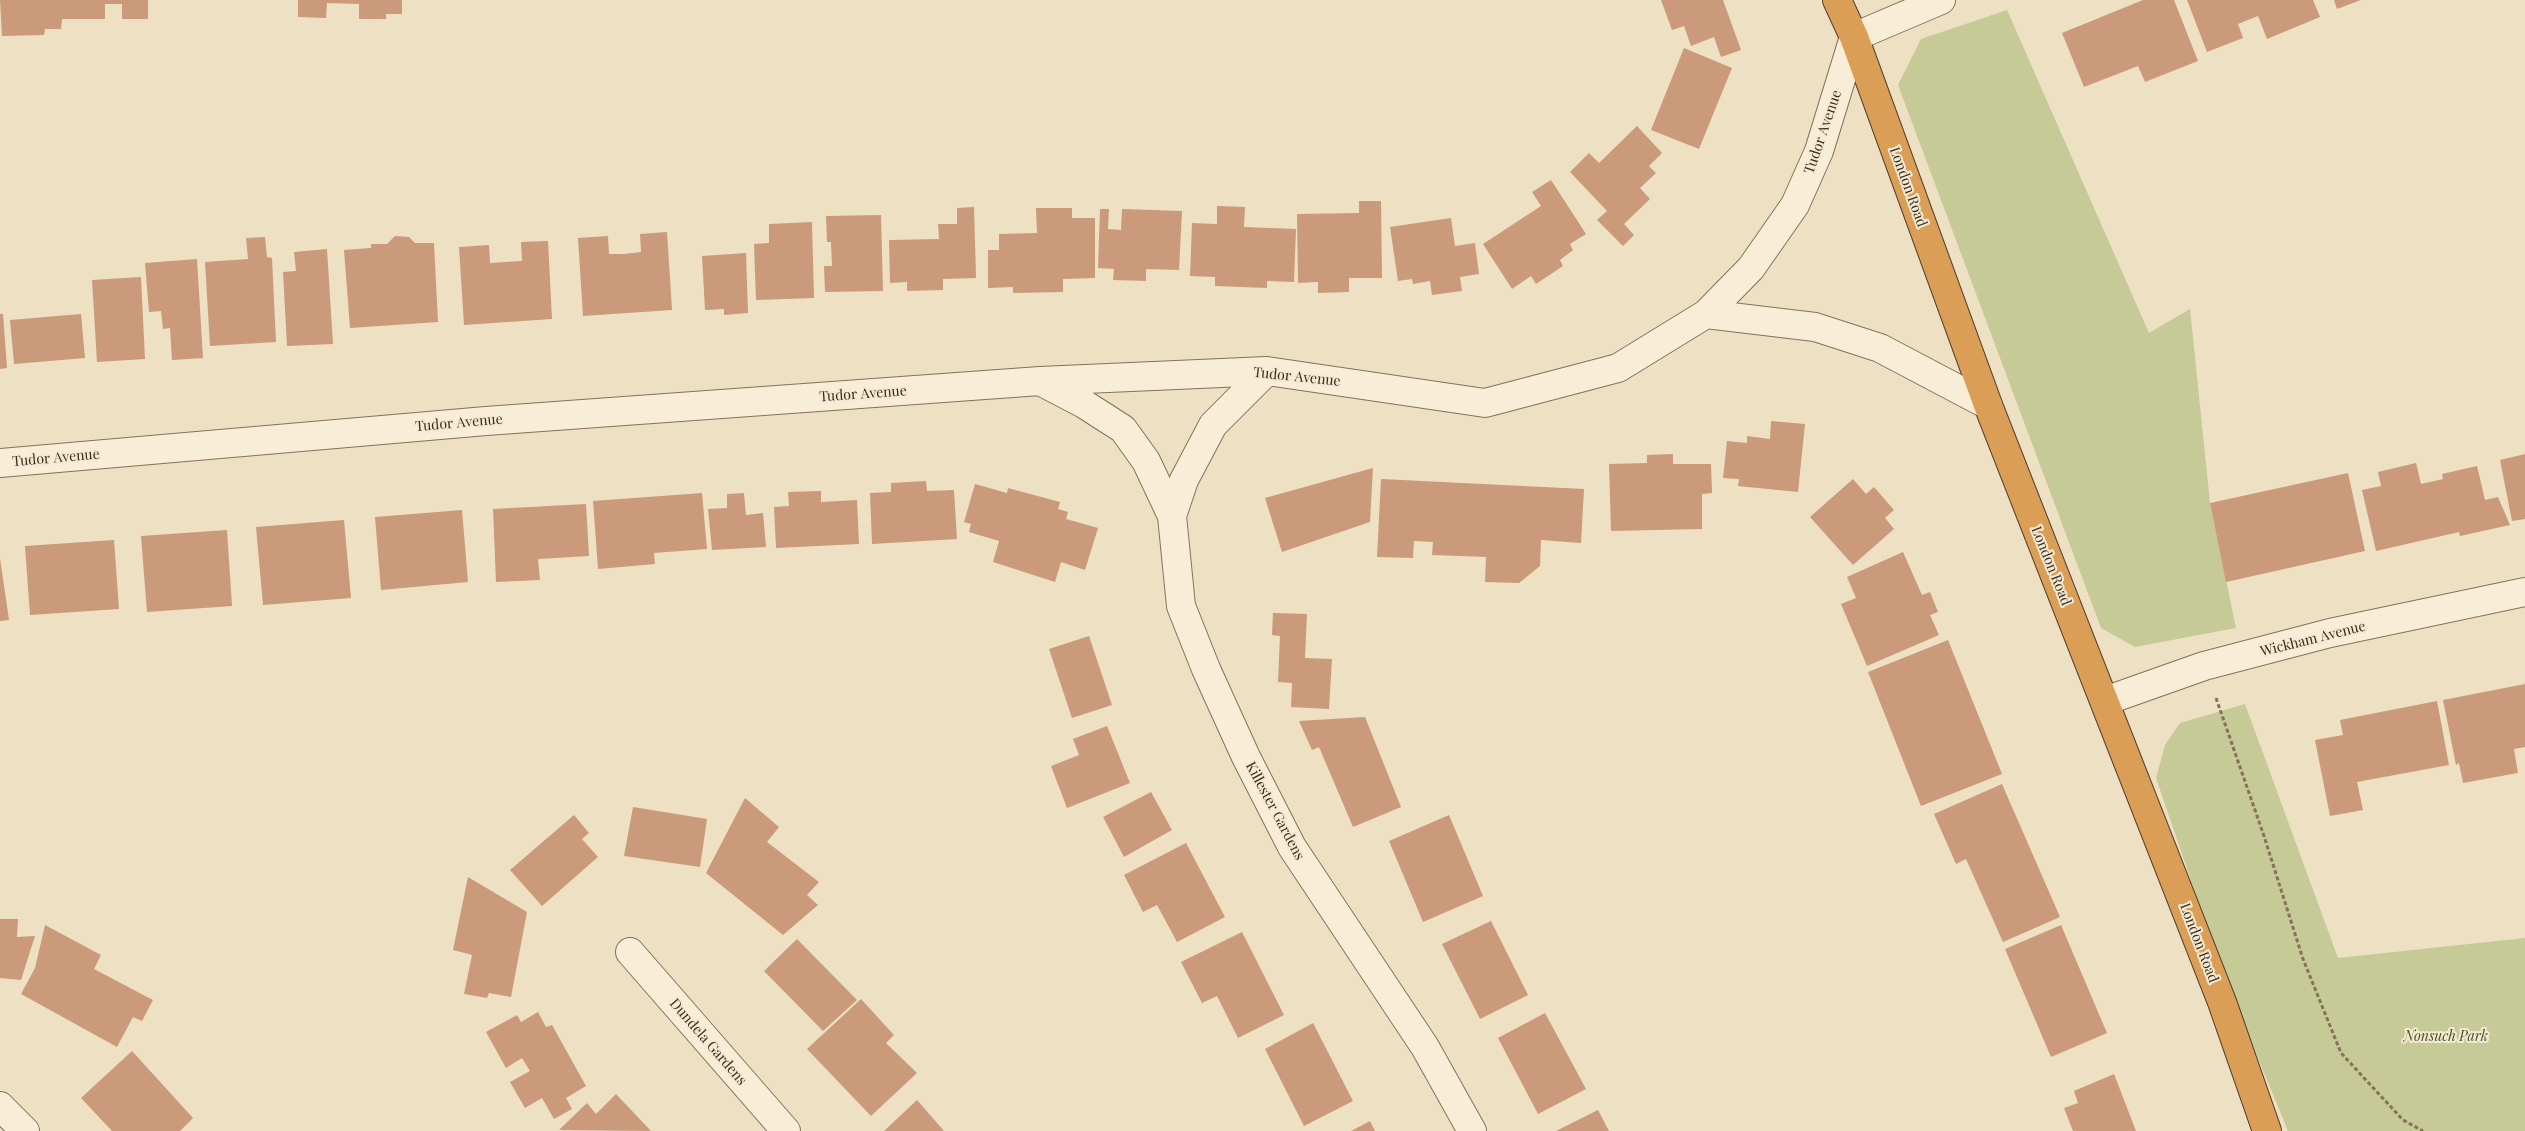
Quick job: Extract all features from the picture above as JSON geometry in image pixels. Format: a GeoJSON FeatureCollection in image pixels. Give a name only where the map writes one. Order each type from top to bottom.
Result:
{"type":"FeatureCollection","features":[{"type":"Feature","properties":{"kind":"highway","name":"London Road"},"geometry":{"type":"LineString","coordinates":[[1837,0],[1854,38],[1988,404],[2222,1002],[2267,1131]]}},
{"type":"Feature","properties":{"kind":"street"},"geometry":{"type":"LineString","coordinates":[[1854,38],[1941,0]]}},
{"type":"Feature","properties":{"kind":"street","name":"Tudor Avenue"},"geometry":{"type":"LineString","coordinates":[[0,463],[486,420],[1040,381],[1267,371],[1485,403],[1618,368],[1706,314],[1752,268],[1795,204],[1819,152],[1854,38]]}},
{"type":"Feature","properties":{"kind":"street"},"geometry":{"type":"LineString","coordinates":[[1706,314],[1815,327],[1870,345],[1988,404]]}},
{"type":"Feature","properties":{"kind":"street","name":"Killester Gardens"},"geometry":{"type":"LineString","coordinates":[[1172,516],[1184,480],[1213,425],[1267,371]]}},
{"type":"Feature","properties":{"kind":"street","name":"Killester Gardens"},"geometry":{"type":"LineString","coordinates":[[1040,381],[1084,404],[1123,429],[1146,461],[1172,516],[1181,606],[1206,669],[1246,756],[1292,847],[1425,1047],[1472,1131]]}},
{"type":"Feature","properties":{"kind":"street","name":"Wickham Avenue"},"geometry":{"type":"LineString","coordinates":[[2105,701],[2204,666],[2330,634],[2525,592]]}},
{"type":"Feature","properties":{"kind":"street","name":"Dundela Gardens"},"geometry":{"type":"LineString","coordinates":[[630,952],[786,1131]]}},
{"type":"Feature","properties":{"kind":"street"},"geometry":{"type":"LineString","coordinates":[[0,1106],[25,1131]]}},
{"type":"Feature","properties":{"kind":"path"},"geometry":{"type":"LineString","coordinates":[[2204,666],[2264,836],[2302,959],[2341,1054],[2403,1120],[2423,1131]]}},
{"type":"Feature","properties":{"kind":"green space"},"geometry":{"type":"Polygon","coordinates":[[[2007,10],[2149,333],[2190,309],[2210,503],[2236,628],[2135,647],[2101,628],[1898,85],[1921,39],[2007,10]]]}},
{"type":"Feature","properties":{"kind":"green space","name":"Nonsuch Park"},"geometry":{"type":"Polygon","coordinates":[[[2245,704],[2338,958],[2525,938],[2525,1131],[2288,1131],[2221,968],[2156,778],[2165,745],[2180,723],[2245,704]]]}},
{"type":"Feature","properties":{"kind":"building"},"geometry":{"type":"Polygon","coordinates":[[[0,0],[148,0],[148,19],[122,19],[122,4],[105,4],[105,19],[62,19],[61,29],[45,29],[44,35],[2,36],[0,0]]]}},
{"type":"Feature","properties":{"kind":"building"},"geometry":{"type":"Polygon","coordinates":[[[298,0],[402,0],[402,14],[386,14],[386,19],[359,19],[359,4],[327,3],[326,18],[298,17],[298,0]]]}},
{"type":"Feature","properties":{"kind":"building"},"geometry":{"type":"Polygon","coordinates":[[[1661,0],[1723,0],[1741,50],[1721,57],[1714,37],[1691,46],[1684,26],[1672,30],[1661,0]]]}},
{"type":"Feature","properties":{"kind":"building"},"geometry":{"type":"Polygon","coordinates":[[[2143,0],[2174,0],[2198,61],[2145,82],[2138,66],[2084,87],[2062,33],[2143,0]]]}},
{"type":"Feature","properties":{"kind":"building"},"geometry":{"type":"Polygon","coordinates":[[[2187,0],[2313,0],[2320,17],[2267,39],[2258,16],[2238,24],[2243,38],[2207,52],[2187,0]]]}},
{"type":"Feature","properties":{"kind":"building"},"geometry":{"type":"Polygon","coordinates":[[[2334,0],[2361,0],[2337,9],[2334,0]]]}},
{"type":"Feature","properties":{"kind":"building"},"geometry":{"type":"Polygon","coordinates":[[[1684,48],[1732,68],[1699,149],[1651,130],[1684,48]]]}},
{"type":"Feature","properties":{"kind":"building"},"geometry":{"type":"Polygon","coordinates":[[[1637,126],[1662,153],[1649,166],[1656,173],[1640,188],[1650,199],[1624,224],[1634,235],[1623,246],[1597,220],[1607,211],[1570,172],[1589,153],[1599,163],[1637,126]]]}},
{"type":"Feature","properties":{"kind":"building"},"geometry":{"type":"Polygon","coordinates":[[[1551,180],[1586,234],[1570,244],[1573,250],[1560,260],[1563,266],[1536,284],[1531,276],[1512,289],[1483,244],[1541,206],[1532,192],[1551,180]]]}},
{"type":"Feature","properties":{"kind":"building"},"geometry":{"type":"Polygon","coordinates":[[[1359,201],[1381,201],[1382,278],[1349,278],[1349,292],[1318,293],[1318,282],[1298,283],[1297,214],[1359,213],[1359,201]]]}},
{"type":"Feature","properties":{"kind":"building"},"geometry":{"type":"Polygon","coordinates":[[[1217,206],[1245,207],[1244,227],[1296,229],[1294,282],[1267,281],[1267,288],[1215,286],[1215,277],[1190,276],[1192,223],[1217,224],[1217,206]]]}},
{"type":"Feature","properties":{"kind":"building"},"geometry":{"type":"Polygon","coordinates":[[[974,207],[976,278],[943,279],[943,290],[907,291],[907,282],[890,283],[889,240],[939,239],[938,224],[957,224],[957,208],[974,207]]]}},
{"type":"Feature","properties":{"kind":"building"},"geometry":{"type":"Polygon","coordinates":[[[1036,208],[1072,208],[1072,218],[1095,218],[1095,278],[1063,279],[1063,292],[1013,293],[1013,287],[988,288],[988,250],[999,250],[999,234],[1037,233],[1036,208]]]}},
{"type":"Feature","properties":{"kind":"building"},"geometry":{"type":"Polygon","coordinates":[[[1100,209],[1109,209],[1108,229],[1121,230],[1122,209],[1182,211],[1179,270],[1146,269],[1146,281],[1113,280],[1114,269],[1098,268],[1100,209]]]}},
{"type":"Feature","properties":{"kind":"building"},"geometry":{"type":"Polygon","coordinates":[[[881,215],[883,291],[825,292],[824,266],[832,266],[831,242],[827,242],[826,216],[881,215]]]}},
{"type":"Feature","properties":{"kind":"building"},"geometry":{"type":"Polygon","coordinates":[[[1451,218],[1455,246],[1475,243],[1479,274],[1460,277],[1462,291],[1432,295],[1430,281],[1413,284],[1412,279],[1398,281],[1390,227],[1451,218]]]}},
{"type":"Feature","properties":{"kind":"building"},"geometry":{"type":"Polygon","coordinates":[[[812,222],[814,298],[756,300],[754,244],[769,243],[769,224],[812,222]]]}},
{"type":"Feature","properties":{"kind":"building"},"geometry":{"type":"Polygon","coordinates":[[[667,232],[672,310],[583,316],[578,238],[608,236],[609,254],[624,254],[641,252],[640,234],[667,232]]]}},
{"type":"Feature","properties":{"kind":"building"},"geometry":{"type":"Polygon","coordinates":[[[395,236],[409,237],[415,243],[434,243],[438,322],[350,328],[344,250],[371,248],[371,244],[387,244],[395,236]]]}},
{"type":"Feature","properties":{"kind":"building"},"geometry":{"type":"Polygon","coordinates":[[[265,237],[267,257],[272,258],[276,342],[210,346],[205,262],[248,259],[246,238],[265,237]]]}},
{"type":"Feature","properties":{"kind":"building"},"geometry":{"type":"Polygon","coordinates":[[[548,241],[552,319],[464,325],[459,247],[489,245],[490,263],[522,261],[521,242],[548,241]]]}},
{"type":"Feature","properties":{"kind":"building"},"geometry":{"type":"Polygon","coordinates":[[[327,249],[333,344],[287,346],[283,272],[296,271],[294,252],[327,249]]]}},
{"type":"Feature","properties":{"kind":"building"},"geometry":{"type":"Polygon","coordinates":[[[746,253],[748,313],[724,315],[724,309],[705,310],[702,256],[746,253]]]}},
{"type":"Feature","properties":{"kind":"building"},"geometry":{"type":"Polygon","coordinates":[[[197,259],[203,358],[172,360],[170,328],[163,329],[161,311],[149,312],[145,263],[197,259]]]}},
{"type":"Feature","properties":{"kind":"building"},"geometry":{"type":"Polygon","coordinates":[[[141,277],[145,359],[97,362],[92,280],[141,277]]]}},
{"type":"Feature","properties":{"kind":"building"},"geometry":{"type":"Polygon","coordinates":[[[0,314],[3,314],[7,368],[0,369],[0,314]]]}},
{"type":"Feature","properties":{"kind":"building"},"geometry":{"type":"Polygon","coordinates":[[[81,314],[85,358],[14,364],[10,320],[81,314]]]}},
{"type":"Feature","properties":{"kind":"building"},"geometry":{"type":"Polygon","coordinates":[[[1771,421],[1805,424],[1798,492],[1738,486],[1739,479],[1723,478],[1727,441],[1747,443],[1747,436],[1770,439],[1771,421]]]}},
{"type":"Feature","properties":{"kind":"building"},"geometry":{"type":"Polygon","coordinates":[[[1673,454],[1673,464],[1711,464],[1712,493],[1702,494],[1702,529],[1611,531],[1609,464],[1647,463],[1647,455],[1673,454]]]}},
{"type":"Feature","properties":{"kind":"building"},"geometry":{"type":"Polygon","coordinates":[[[2525,454],[2525,519],[2512,521],[2500,460],[2525,454]]]}},
{"type":"Feature","properties":{"kind":"building"},"geometry":{"type":"Polygon","coordinates":[[[2416,463],[2421,484],[2443,479],[2442,474],[2477,466],[2485,500],[2498,497],[2510,525],[2460,536],[2459,532],[2376,551],[2362,490],[2381,486],[2378,472],[2416,463]]]}},
{"type":"Feature","properties":{"kind":"building"},"geometry":{"type":"Polygon","coordinates":[[[1373,468],[1370,522],[1282,552],[1265,498],[1373,468]]]}},
{"type":"Feature","properties":{"kind":"building"},"geometry":{"type":"Polygon","coordinates":[[[2348,473],[2365,551],[2226,582],[2210,503],[2348,473]]]}},
{"type":"Feature","properties":{"kind":"building"},"geometry":{"type":"Polygon","coordinates":[[[1381,479],[1584,489],[1581,543],[1541,540],[1540,566],[1519,583],[1485,582],[1486,557],[1432,555],[1433,542],[1414,541],[1413,558],[1377,557],[1381,479]]]}},
{"type":"Feature","properties":{"kind":"building"},"geometry":{"type":"Polygon","coordinates":[[[1853,479],[1866,494],[1874,487],[1894,510],[1885,518],[1894,529],[1853,565],[1810,517],[1853,479]]]}},
{"type":"Feature","properties":{"kind":"building"},"geometry":{"type":"Polygon","coordinates":[[[926,481],[927,491],[954,490],[957,539],[872,544],[870,493],[891,492],[891,483],[926,481]]]}},
{"type":"Feature","properties":{"kind":"building"},"geometry":{"type":"Polygon","coordinates":[[[975,484],[1007,493],[1008,488],[1060,502],[1058,509],[1068,512],[1066,519],[1098,528],[1085,570],[1061,562],[1055,582],[993,562],[999,541],[969,532],[971,524],[964,522],[975,484]]]}},
{"type":"Feature","properties":{"kind":"building"},"geometry":{"type":"Polygon","coordinates":[[[821,491],[821,502],[857,500],[859,544],[776,548],[774,507],[789,506],[788,492],[821,491]]]}},
{"type":"Feature","properties":{"kind":"building"},"geometry":{"type":"Polygon","coordinates":[[[702,493],[707,549],[654,553],[655,564],[598,569],[593,501],[702,493]]]}},
{"type":"Feature","properties":{"kind":"building"},"geometry":{"type":"Polygon","coordinates":[[[744,493],[746,515],[763,513],[766,547],[712,550],[708,509],[727,508],[727,494],[744,493]]]}},
{"type":"Feature","properties":{"kind":"building"},"geometry":{"type":"Polygon","coordinates":[[[586,504],[589,556],[538,559],[540,580],[496,582],[493,509],[586,504]]]}},
{"type":"Feature","properties":{"kind":"building"},"geometry":{"type":"Polygon","coordinates":[[[462,510],[468,582],[381,590],[375,517],[462,510]]]}},
{"type":"Feature","properties":{"kind":"building"},"geometry":{"type":"Polygon","coordinates":[[[344,520],[351,598],[263,605],[256,527],[344,520]]]}},
{"type":"Feature","properties":{"kind":"building"},"geometry":{"type":"Polygon","coordinates":[[[227,530],[232,606],[147,612],[141,536],[227,530]]]}},
{"type":"Feature","properties":{"kind":"building"},"geometry":{"type":"Polygon","coordinates":[[[114,540],[119,609],[30,615],[25,546],[114,540]]]}},
{"type":"Feature","properties":{"kind":"building"},"geometry":{"type":"Polygon","coordinates":[[[1903,552],[1922,595],[1930,592],[1938,612],[1930,615],[1939,635],[1867,666],[1841,604],[1856,598],[1847,577],[1903,552]]]}},
{"type":"Feature","properties":{"kind":"building"},"geometry":{"type":"Polygon","coordinates":[[[0,558],[9,620],[0,621],[0,558]]]}},
{"type":"Feature","properties":{"kind":"building"},"geometry":{"type":"Polygon","coordinates":[[[1273,613],[1307,614],[1305,658],[1332,659],[1329,709],[1291,707],[1292,683],[1278,682],[1280,636],[1272,635],[1273,613]]]}},
{"type":"Feature","properties":{"kind":"building"},"geometry":{"type":"Polygon","coordinates":[[[1089,636],[1112,705],[1072,718],[1049,649],[1089,636]]]}},
{"type":"Feature","properties":{"kind":"building"},"geometry":{"type":"Polygon","coordinates":[[[1948,640],[2002,774],[1921,806],[1868,672],[1948,640]]]}},
{"type":"Feature","properties":{"kind":"building"},"geometry":{"type":"Polygon","coordinates":[[[2525,684],[2525,747],[2514,749],[2518,773],[2463,783],[2459,763],[2456,765],[2443,700],[2525,684]]]}},
{"type":"Feature","properties":{"kind":"building"},"geometry":{"type":"Polygon","coordinates":[[[2437,701],[2449,765],[2357,782],[2363,810],[2330,816],[2315,740],[2343,735],[2340,720],[2437,701]]]}},
{"type":"Feature","properties":{"kind":"building"},"geometry":{"type":"Polygon","coordinates":[[[1365,717],[1401,807],[1353,827],[1319,747],[1312,750],[1299,721],[1365,717]]]}},
{"type":"Feature","properties":{"kind":"building"},"geometry":{"type":"Polygon","coordinates":[[[1107,726],[1130,783],[1067,808],[1051,766],[1079,755],[1073,739],[1107,726]]]}},
{"type":"Feature","properties":{"kind":"building"},"geometry":{"type":"Polygon","coordinates":[[[2002,784],[2060,917],[2003,942],[1966,859],[1956,864],[1934,814],[2002,784]]]}},
{"type":"Feature","properties":{"kind":"building"},"geometry":{"type":"Polygon","coordinates":[[[1151,792],[1172,830],[1124,857],[1103,817],[1151,792]]]}},
{"type":"Feature","properties":{"kind":"building"},"geometry":{"type":"Polygon","coordinates":[[[745,798],[779,827],[767,842],[819,882],[807,895],[818,905],[783,935],[706,873],[745,798]]]}},
{"type":"Feature","properties":{"kind":"building"},"geometry":{"type":"Polygon","coordinates":[[[633,807],[707,819],[700,867],[624,856],[633,807]]]}},
{"type":"Feature","properties":{"kind":"building"},"geometry":{"type":"Polygon","coordinates":[[[574,815],[589,833],[582,839],[598,857],[542,906],[510,870],[574,815]]]}},
{"type":"Feature","properties":{"kind":"building"},"geometry":{"type":"Polygon","coordinates":[[[1449,815],[1483,896],[1423,922],[1389,841],[1449,815]]]}},
{"type":"Feature","properties":{"kind":"building"},"geometry":{"type":"Polygon","coordinates":[[[1186,843],[1225,917],[1177,942],[1157,905],[1143,912],[1124,875],[1186,843]]]}},
{"type":"Feature","properties":{"kind":"building"},"geometry":{"type":"Polygon","coordinates":[[[468,877],[527,912],[511,997],[489,993],[487,998],[464,994],[472,955],[453,950],[468,877]]]}},
{"type":"Feature","properties":{"kind":"building"},"geometry":{"type":"Polygon","coordinates":[[[0,919],[18,919],[17,937],[35,936],[21,980],[0,978],[0,919]]]}},
{"type":"Feature","properties":{"kind":"building"},"geometry":{"type":"Polygon","coordinates":[[[1491,921],[1528,995],[1480,1019],[1442,944],[1491,921]]]}},
{"type":"Feature","properties":{"kind":"building"},"geometry":{"type":"Polygon","coordinates":[[[45,925],[101,955],[94,969],[153,1000],[142,1021],[133,1017],[117,1047],[21,994],[35,968],[45,925]]]}},
{"type":"Feature","properties":{"kind":"building"},"geometry":{"type":"Polygon","coordinates":[[[2061,925],[2107,1033],[2051,1057],[2005,949],[2061,925]]]}},
{"type":"Feature","properties":{"kind":"building"},"geometry":{"type":"Polygon","coordinates":[[[1242,932],[1284,1015],[1238,1038],[1217,996],[1202,1003],[1181,962],[1242,932]]]}},
{"type":"Feature","properties":{"kind":"building"},"geometry":{"type":"Polygon","coordinates":[[[797,939],[857,1000],[823,1031],[764,971],[797,939]]]}},
{"type":"Feature","properties":{"kind":"building"},"geometry":{"type":"Polygon","coordinates":[[[861,999],[894,1035],[886,1043],[917,1073],[871,1116],[807,1049],[861,999]]]}},
{"type":"Feature","properties":{"kind":"building"},"geometry":{"type":"Polygon","coordinates":[[[538,1012],[546,1027],[552,1025],[586,1086],[566,1098],[572,1109],[554,1119],[542,1098],[525,1108],[510,1082],[530,1071],[522,1058],[506,1068],[486,1032],[517,1015],[521,1022],[538,1012]]]}},
{"type":"Feature","properties":{"kind":"building"},"geometry":{"type":"Polygon","coordinates":[[[1545,1013],[1586,1089],[1538,1114],[1498,1038],[1545,1013]]]}},
{"type":"Feature","properties":{"kind":"building"},"geometry":{"type":"Polygon","coordinates":[[[1313,1023],[1353,1101],[1304,1126],[1265,1049],[1313,1023]]]}},
{"type":"Feature","properties":{"kind":"building"},"geometry":{"type":"Polygon","coordinates":[[[132,1051],[193,1118],[180,1131],[112,1131],[81,1098],[132,1051]]]}},
{"type":"Feature","properties":{"kind":"building"},"geometry":{"type":"Polygon","coordinates":[[[2114,1074],[2136,1131],[2073,1131],[2064,1108],[2078,1103],[2074,1091],[2114,1074]]]}},
{"type":"Feature","properties":{"kind":"building"},"geometry":{"type":"Polygon","coordinates":[[[616,1094],[651,1131],[559,1130],[587,1103],[596,1114],[616,1094]]]}},
{"type":"Feature","properties":{"kind":"building"},"geometry":{"type":"Polygon","coordinates":[[[917,1100],[944,1131],[884,1131],[917,1100]]]}},
{"type":"Feature","properties":{"kind":"building"},"geometry":{"type":"Polygon","coordinates":[[[1598,1110],[1609,1131],[1556,1131],[1598,1110]]]}},
{"type":"Feature","properties":{"kind":"building"},"geometry":{"type":"Polygon","coordinates":[[[1370,1121],[1375,1131],[1351,1131],[1370,1121]]]}}]}
